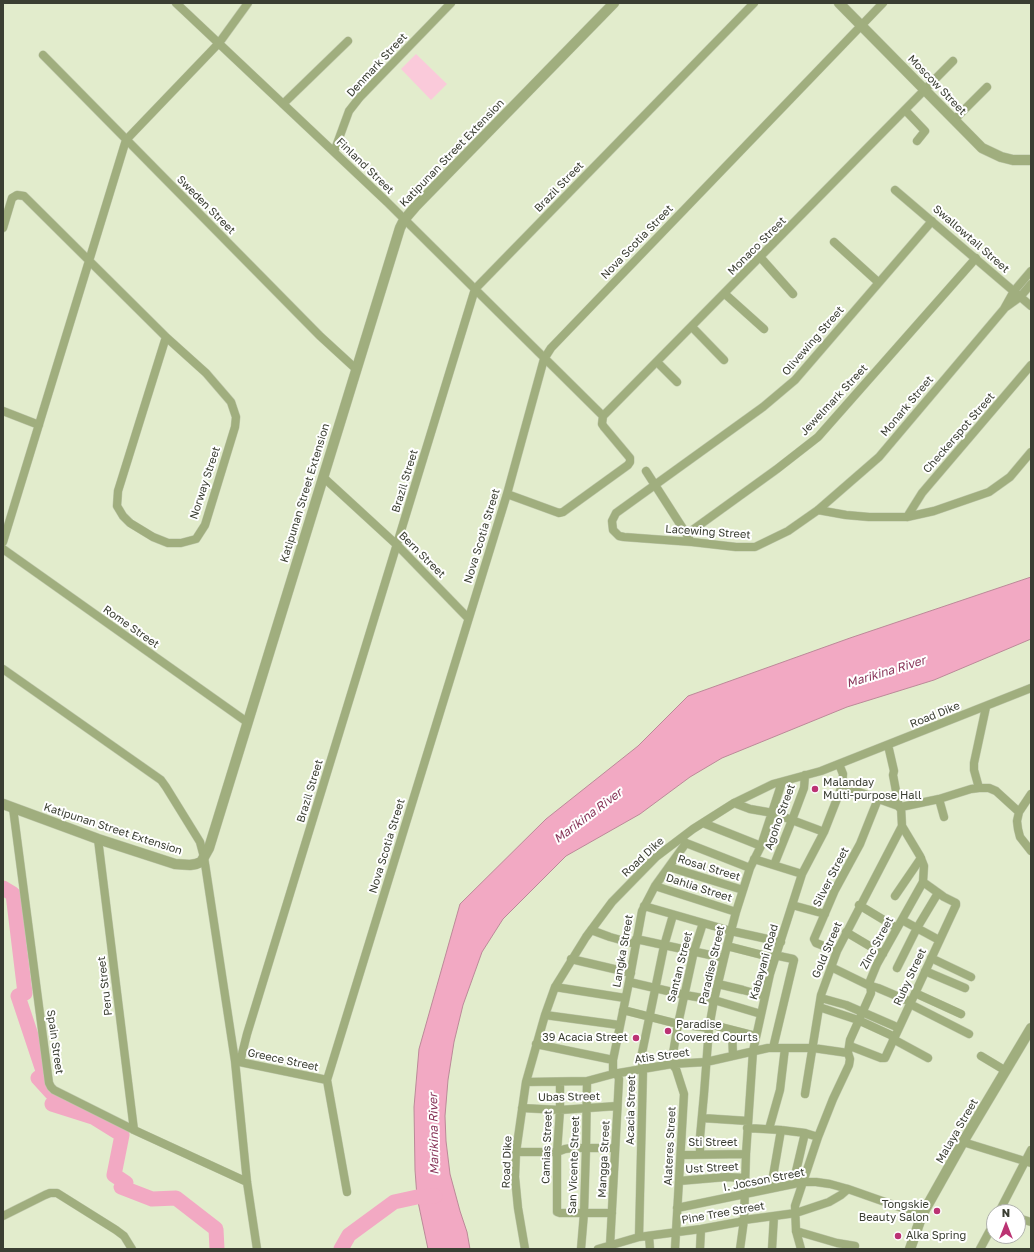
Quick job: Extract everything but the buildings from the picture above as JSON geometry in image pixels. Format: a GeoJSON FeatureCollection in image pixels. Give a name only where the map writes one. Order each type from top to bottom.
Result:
{"type":"FeatureCollection","features":[{"type":"Feature","properties":{"kind":"street","name":"Finland Street"},"geometry":{"type":"LineString","coordinates":[[176,3],[334,152],[603,416]]}},
{"type":"Feature","properties":{"kind":"street"},"geometry":{"type":"LineString","coordinates":[[3,542],[126,140],[219,43],[248,3]]}},
{"type":"Feature","properties":{"kind":"street","name":"Denmark Street"},"geometry":{"type":"LineString","coordinates":[[334,152],[350,111],[360,97],[451,3]]}},
{"type":"Feature","properties":{"kind":"street","name":"Katipunan Street Extension"},"geometry":{"type":"LineString","coordinates":[[3,804],[98,839],[182,865],[201,862],[209,848],[356,369],[397,237],[404,220],[614,3]]}},
{"type":"Feature","properties":{"kind":"street","name":"Brazil Street"},"geometry":{"type":"LineString","coordinates":[[237,1062],[252,1018],[474,289],[754,3]]}},
{"type":"Feature","properties":{"kind":"street","name":"Moscow Street"},"geometry":{"type":"LineString","coordinates":[[839,3],[976,143],[991,154],[1013,160],[1031,160]]}},
{"type":"Feature","properties":{"kind":"street","name":"Nova Scotia Street"},"geometry":{"type":"LineString","coordinates":[[347,1192],[327,1080],[507,494],[544,359],[550,348],[883,3]]}},
{"type":"Feature","properties":{"kind":"street"},"geometry":{"type":"LineString","coordinates":[[283,104],[348,41]]}},
{"type":"Feature","properties":{"kind":"street","name":"Sweden Street"},"geometry":{"type":"LineString","coordinates":[[43,55],[320,336],[356,369]]}},
{"type":"Feature","properties":{"kind":"street","name":"Monaco Street"},"geometry":{"type":"LineString","coordinates":[[603,416],[761,258],[953,61]]}},
{"type":"Feature","properties":{"kind":"street"},"geometry":{"type":"LineString","coordinates":[[954,120],[987,87]]}},
{"type":"Feature","properties":{"kind":"street"},"geometry":{"type":"LineString","coordinates":[[905,110],[925,131],[917,141]]}},
{"type":"Feature","properties":{"kind":"street","name":"Swallowtail Street"},"geometry":{"type":"LineString","coordinates":[[895,190],[1031,306]]}},
{"type":"Feature","properties":{"kind":"street","name":"Norway Street"},"geometry":{"type":"LineString","coordinates":[[3,228],[12,198],[17,195],[24,196],[166,337],[206,373],[231,402],[236,418],[235,427],[205,525],[196,539],[181,543],[168,543],[153,537],[130,523],[123,516],[117,506],[118,491],[166,337]]}},
{"type":"Feature","properties":{"kind":"street","name":"Olivewing Street"},"geometry":{"type":"LineString","coordinates":[[655,485],[763,407],[795,380],[932,221]]}},
{"type":"Feature","properties":{"kind":"street"},"geometry":{"type":"LineString","coordinates":[[834,242],[878,282]]}},
{"type":"Feature","properties":{"kind":"street"},"geometry":{"type":"LineString","coordinates":[[761,258],[793,294]]}},
{"type":"Feature","properties":{"kind":"street","name":"Jewelmark Street"},"geometry":{"type":"LineString","coordinates":[[687,534],[777,470],[818,437],[976,258]]}},
{"type":"Feature","properties":{"kind":"street","name":"Monark Street"},"geometry":{"type":"LineString","coordinates":[[818,510],[879,457],[1017,294],[1031,271]]}},
{"type":"Feature","properties":{"kind":"street","name":"Monark Street"},"geometry":{"type":"LineString","coordinates":[[1017,294],[1031,284]]}},
{"type":"Feature","properties":{"kind":"street"},"geometry":{"type":"LineString","coordinates":[[725,294],[764,329]]}},
{"type":"Feature","properties":{"kind":"street"},"geometry":{"type":"LineString","coordinates":[[692,327],[724,360]]}},
{"type":"Feature","properties":{"kind":"street"},"geometry":{"type":"LineString","coordinates":[[657,362],[677,382]]}},
{"type":"Feature","properties":{"kind":"street","name":"Checkerspot Street"},"geometry":{"type":"LineString","coordinates":[[907,517],[922,493],[1031,365]]}},
{"type":"Feature","properties":{"kind":"street"},"geometry":{"type":"LineString","coordinates":[[3,412],[38,425]]}},
{"type":"Feature","properties":{"kind":"street"},"geometry":{"type":"LineString","coordinates":[[507,494],[559,513],[563,512],[628,465],[630,458],[602,424],[603,416]]}},
{"type":"Feature","properties":{"kind":"street"},"geometry":{"type":"LineString","coordinates":[[818,510],[869,517],[907,517],[934,511],[989,492],[1010,477],[1031,452]]}},
{"type":"Feature","properties":{"kind":"street"},"geometry":{"type":"LineString","coordinates":[[646,471],[692,542]]}},
{"type":"Feature","properties":{"kind":"street","name":"Bern Street"},"geometry":{"type":"LineString","coordinates":[[323,477],[397,545],[468,618]]}},
{"type":"Feature","properties":{"kind":"street","name":"Lacewing Street"},"geometry":{"type":"LineString","coordinates":[[655,485],[616,513],[612,521],[613,530],[619,536],[736,547],[755,547],[788,531],[818,510]]}},
{"type":"Feature","properties":{"kind":"street","name":"Rome Street"},"geometry":{"type":"LineString","coordinates":[[3,549],[247,722]]}},
{"type":"Feature","properties":{"kind":"street"},"geometry":{"type":"LineString","coordinates":[[3,670],[160,780],[166,787],[200,842],[204,857],[237,1062],[247,1182],[257,1249]]}},
{"type":"Feature","properties":{"kind":"street","name":"Road Dike"},"geometry":{"type":"LineString","coordinates":[[525,1249],[518,1208],[515,1177],[516,1152],[526,1082],[536,1044],[555,987],[571,959],[612,902],[656,857],[683,840],[703,823],[734,803],[773,784],[839,764],[1031,688]]}},
{"type":"Feature","properties":{"kind":"street"},"geometry":{"type":"LineString","coordinates":[[979,788],[974,770],[974,763],[986,706]]}},
{"type":"Feature","properties":{"kind":"street","name":"Zinc Street"},"geometry":{"type":"LineString","coordinates":[[802,1249],[796,1231],[796,1206],[803,1182],[818,1137],[849,1065],[850,1040],[871,992],[870,981],[883,954],[923,882],[925,874],[921,858],[902,826],[900,807],[893,775],[894,771],[888,745]]}},
{"type":"Feature","properties":{"kind":"street","name":"Kabayani Road"},"geometry":{"type":"LineString","coordinates":[[740,1249],[744,1220],[746,1154],[753,1051],[756,1036],[776,956],[802,874],[824,832],[842,786],[842,774],[839,764]]}},
{"type":"Feature","properties":{"kind":"street","name":"Agoho Street"},"geometry":{"type":"LineString","coordinates":[[774,865],[804,788],[805,775]]}},
{"type":"Feature","properties":{"kind":"street","name":"Paradise Street"},"geometry":{"type":"LineString","coordinates":[[700,1154],[709,1026],[714,1000],[726,946],[736,912],[750,868],[761,846],[782,782]]}},
{"type":"Feature","properties":{"kind":"street"},"geometry":{"type":"LineString","coordinates":[[842,786],[900,807],[939,799],[979,788],[989,788],[996,791],[1019,812]]}},
{"type":"Feature","properties":{"kind":"street"},"geometry":{"type":"LineString","coordinates":[[1031,794],[1019,812],[1017,820],[1019,833],[1031,851]]}},
{"type":"Feature","properties":{"kind":"street","name":"Silver Street"},"geometry":{"type":"LineString","coordinates":[[837,951],[814,941],[835,890],[860,844],[878,799]]}},
{"type":"Feature","properties":{"kind":"street"},"geometry":{"type":"LineString","coordinates":[[939,799],[944,817]]}},
{"type":"Feature","properties":{"kind":"street"},"geometry":{"type":"LineString","coordinates":[[734,803],[772,813],[824,832]]}},
{"type":"Feature","properties":{"kind":"street","name":"Spain Street"},"geometry":{"type":"LineString","coordinates":[[13,808],[49,1083],[54,1090],[134,1130],[247,1182]]}},
{"type":"Feature","properties":{"kind":"street"},"geometry":{"type":"LineString","coordinates":[[703,823],[761,846]]}},
{"type":"Feature","properties":{"kind":"street","name":"Gold Street"},"geometry":{"type":"LineString","coordinates":[[805,1094],[821,998],[831,967],[859,905],[902,826]]}},
{"type":"Feature","properties":{"kind":"street","name":"Peru Street"},"geometry":{"type":"LineString","coordinates":[[98,839],[134,1130]]}},
{"type":"Feature","properties":{"kind":"street"},"geometry":{"type":"LineString","coordinates":[[683,840],[750,868]]}},
{"type":"Feature","properties":{"kind":"street","name":"Langka Street"},"geometry":{"type":"LineString","coordinates":[[615,1074],[613,1060],[642,911],[655,886],[669,867],[683,840]]}},
{"type":"Feature","properties":{"kind":"street"},"geometry":{"type":"LineString","coordinates":[[896,896],[921,858]]}},
{"type":"Feature","properties":{"kind":"street"},"geometry":{"type":"LineString","coordinates":[[754,859],[802,874]]}},
{"type":"Feature","properties":{"kind":"street","name":"Rosal Street"},"geometry":{"type":"LineString","coordinates":[[669,867],[743,890]]}},
{"type":"Feature","properties":{"kind":"street"},"geometry":{"type":"LineString","coordinates":[[897,968],[917,928],[938,893],[923,882]]}},
{"type":"Feature","properties":{"kind":"street","name":"Dahlia Street"},"geometry":{"type":"LineString","coordinates":[[655,886],[736,912]]}},
{"type":"Feature","properties":{"kind":"street","name":"Ruby Street"},"geometry":{"type":"LineString","coordinates":[[883,1058],[885,1058],[957,904],[944,898],[938,893]]}},
{"type":"Feature","properties":{"kind":"street"},"geometry":{"type":"LineString","coordinates":[[792,905],[825,914]]}},
{"type":"Feature","properties":{"kind":"street"},"geometry":{"type":"LineString","coordinates":[[859,905],[897,928]]}},
{"type":"Feature","properties":{"kind":"street"},"geometry":{"type":"LineString","coordinates":[[644,906],[673,916],[781,942]]}},
{"type":"Feature","properties":{"kind":"street","name":"Acacia Street"},"geometry":{"type":"LineString","coordinates":[[639,1238],[643,1070],[641,1058],[664,946],[673,916]]}},
{"type":"Feature","properties":{"kind":"street"},"geometry":{"type":"LineString","coordinates":[[902,920],[939,940]]}},
{"type":"Feature","properties":{"kind":"street","name":"Santan Street"},"geometry":{"type":"LineString","coordinates":[[672,1064],[678,1024],[694,951],[703,923]]}},
{"type":"Feature","properties":{"kind":"street"},"geometry":{"type":"LineString","coordinates":[[591,930],[610,937],[694,951],[724,958]]}},
{"type":"Feature","properties":{"kind":"street"},"geometry":{"type":"LineString","coordinates":[[846,932],[883,954]]}},
{"type":"Feature","properties":{"kind":"street"},"geometry":{"type":"LineString","coordinates":[[726,946],[770,957],[776,956],[793,959],[795,962],[774,1048]]}},
{"type":"Feature","properties":{"kind":"street"},"geometry":{"type":"LineString","coordinates":[[931,958],[971,977]]}},
{"type":"Feature","properties":{"kind":"street"},"geometry":{"type":"LineString","coordinates":[[571,959],[630,974]]}},
{"type":"Feature","properties":{"kind":"street"},"geometry":{"type":"LineString","coordinates":[[831,967],[910,1003],[968,1034]]}},
{"type":"Feature","properties":{"kind":"street"},"geometry":{"type":"LineString","coordinates":[[925,971],[965,988]]}},
{"type":"Feature","properties":{"kind":"street"},"geometry":{"type":"LineString","coordinates":[[629,982],[714,1000],[761,1014]]}},
{"type":"Feature","properties":{"kind":"street"},"geometry":{"type":"LineString","coordinates":[[718,984],[765,996]]}},
{"type":"Feature","properties":{"kind":"street"},"geometry":{"type":"LineString","coordinates":[[555,987],[626,998]]}},
{"type":"Feature","properties":{"kind":"street"},"geometry":{"type":"LineString","coordinates":[[915,993],[961,1014]]}},
{"type":"Feature","properties":{"kind":"street"},"geometry":{"type":"LineString","coordinates":[[821,998],[846,1004],[899,1028]]}},
{"type":"Feature","properties":{"kind":"street"},"geometry":{"type":"LineString","coordinates":[[820,1007],[858,1020],[894,1038],[928,1058]]}},
{"type":"Feature","properties":{"kind":"street"},"geometry":{"type":"LineString","coordinates":[[623,1010],[678,1024],[709,1026],[756,1036]]}},
{"type":"Feature","properties":{"kind":"street"},"geometry":{"type":"LineString","coordinates":[[545,1015],[619,1025]]}},
{"type":"Feature","properties":{"kind":"street","name":"Malaya Street"},"geometry":{"type":"LineString","coordinates":[[910,1249],[922,1215],[963,1142],[1031,1028]]}},
{"type":"Feature","properties":{"kind":"street"},"geometry":{"type":"LineString","coordinates":[[732,1031],[733,1056]]}},
{"type":"Feature","properties":{"kind":"street"},"geometry":{"type":"LineString","coordinates":[[536,1044],[613,1060]]}},
{"type":"Feature","properties":{"kind":"street","name":"Atis Street"},"geometry":{"type":"LineString","coordinates":[[526,1082],[560,1083],[587,1081],[615,1074],[672,1064],[706,1062],[753,1051],[774,1048],[849,1049],[883,1058]]}},
{"type":"Feature","properties":{"kind":"street"},"geometry":{"type":"LineString","coordinates":[[769,1129],[780,1090],[785,1048]]}},
{"type":"Feature","properties":{"kind":"street"},"geometry":{"type":"LineString","coordinates":[[981,1056],[1006,1071]]}},
{"type":"Feature","properties":{"kind":"street","name":"Greece Street"},"geometry":{"type":"LineString","coordinates":[[237,1062],[327,1080]]}},
{"type":"Feature","properties":{"kind":"street","name":"Alateres Street"},"geometry":{"type":"LineString","coordinates":[[672,1064],[676,1069],[684,1094],[674,1249]]}},
{"type":"Feature","properties":{"kind":"street","name":"Mangga Street"},"geometry":{"type":"LineString","coordinates":[[610,1246],[619,1080],[615,1074]]}},
{"type":"Feature","properties":{"kind":"street","name":"San Vicente Street"},"geometry":{"type":"LineString","coordinates":[[581,1249],[584,1213],[587,1081]]}},
{"type":"Feature","properties":{"kind":"street","name":"Camias Street"},"geometry":{"type":"LineString","coordinates":[[560,1083],[557,1152],[557,1212],[560,1214],[584,1213]]}},
{"type":"Feature","properties":{"kind":"street","name":"Ubas Street"},"geometry":{"type":"LineString","coordinates":[[522,1108],[560,1110],[617,1106]]}},
{"type":"Feature","properties":{"kind":"street"},"geometry":{"type":"LineString","coordinates":[[702,1118],[769,1129],[805,1133],[818,1137]]}},
{"type":"Feature","properties":{"kind":"street"},"geometry":{"type":"LineString","coordinates":[[771,1188],[781,1130]]}},
{"type":"Feature","properties":{"kind":"street"},"geometry":{"type":"LineString","coordinates":[[793,1184],[805,1133]]}},
{"type":"Feature","properties":{"kind":"street"},"geometry":{"type":"LineString","coordinates":[[963,1142],[1028,1162]]}},
{"type":"Feature","properties":{"kind":"street"},"geometry":{"type":"LineString","coordinates":[[516,1152],[557,1152],[565,1149],[615,1148]]}},
{"type":"Feature","properties":{"kind":"street"},"geometry":{"type":"LineString","coordinates":[[1004,1204],[1028,1162],[1031,1150]]}},
{"type":"Feature","properties":{"kind":"street","name":"Sti Street"},"geometry":{"type":"LineString","coordinates":[[681,1154],[746,1154]]}},
{"type":"Feature","properties":{"kind":"street","name":"Ust Street"},"geometry":{"type":"LineString","coordinates":[[679,1181],[726,1177],[745,1178]]}},
{"type":"Feature","properties":{"kind":"street","name":"I. Jocson Street"},"geometry":{"type":"LineString","coordinates":[[677,1208],[803,1182],[816,1182],[848,1189],[922,1215]]}},
{"type":"Feature","properties":{"kind":"street","name":"Pine Tree Street"},"geometry":{"type":"LineString","coordinates":[[598,1249],[624,1245],[639,1238],[650,1236],[796,1213],[829,1202],[848,1189]]}},
{"type":"Feature","properties":{"kind":"street"},"geometry":{"type":"LineString","coordinates":[[3,1216],[45,1195],[57,1193],[116,1230],[124,1236],[132,1249]]}},
{"type":"Feature","properties":{"kind":"street"},"geometry":{"type":"LineString","coordinates":[[584,1213],[612,1213]]}},
{"type":"Feature","properties":{"kind":"street"},"geometry":{"type":"LineString","coordinates":[[772,1249],[774,1216]]}},
{"type":"Feature","properties":{"kind":"street"},"geometry":{"type":"LineString","coordinates":[[700,1249],[701,1229]]}},
{"type":"Feature","properties":{"kind":"street"},"geometry":{"type":"LineString","coordinates":[[796,1231],[837,1243],[855,1246]]}},
{"type":"Feature","properties":{"kind":"street"},"geometry":{"type":"LineString","coordinates":[[650,1236],[650,1249]]}},
{"type":"Feature","properties":{"kind":"street"},"geometry":{"type":"LineString","coordinates":[[980,1249],[986,1238]]}},
{"type":"Feature","properties":{"kind":"shaded area"},"geometry":{"type":"Polygon","coordinates":[[[416,54],[447,84],[431,100],[401,69],[416,54]]]}},
{"type":"Feature","properties":{"kind":"water","name":"Marikina River"},"geometry":{"type":"Polygon","coordinates":[[[1031,577],[1031,639],[934,680],[847,707],[722,758],[690,777],[640,814],[566,856],[503,919],[482,952],[463,1005],[454,1042],[448,1080],[445,1116],[450,1174],[467,1232],[470,1249],[428,1249],[417,1197],[415,1170],[414,1107],[419,1049],[460,904],[546,819],[638,746],[688,696],[850,638],[1031,577]]]}},
{"type":"Feature","properties":{"kind":"waterway"},"geometry":{"type":"LineString","coordinates":[[3,888],[13,894],[25,993],[18,996],[44,1074],[38,1078],[58,1100],[52,1104],[93,1117],[122,1135],[114,1175],[126,1183],[121,1187],[152,1199],[176,1198],[216,1229],[217,1249]]}},
{"type":"Feature","properties":{"kind":"waterway"},"geometry":{"type":"LineString","coordinates":[[341,1249],[349,1235],[394,1202],[417,1197],[435,1196]]}},
{"type":"Feature","properties":{"kind":"place","name":"Malanday Multi-purpose Hall"},"geometry":{"type":"Point","coordinates":[815,789]}},
{"type":"Feature","properties":{"kind":"place","name":"Paradise Covered Courts"},"geometry":{"type":"Point","coordinates":[668,1031]}},
{"type":"Feature","properties":{"kind":"place","name":"39 Acacia Street"},"geometry":{"type":"Point","coordinates":[636,1038]}},
{"type":"Feature","properties":{"kind":"place","name":"Tongskie Beauty Salon"},"geometry":{"type":"Point","coordinates":[937,1211]}},
{"type":"Feature","properties":{"kind":"place","name":"Alka Spring"},"geometry":{"type":"Point","coordinates":[898,1236]}}]}
